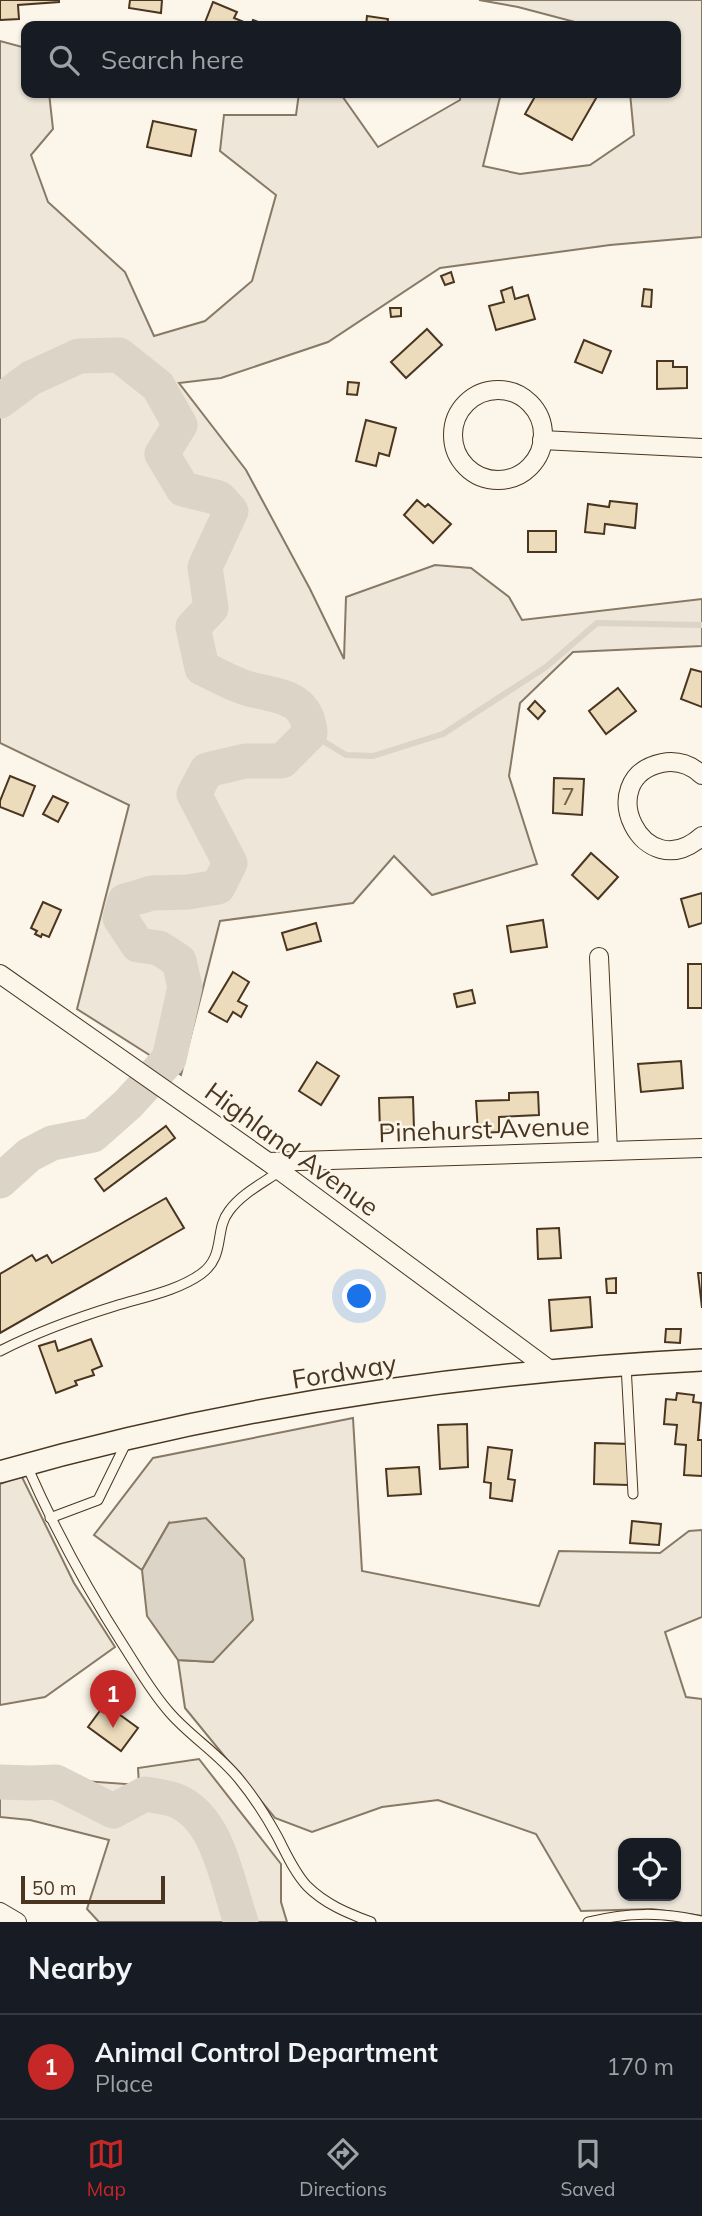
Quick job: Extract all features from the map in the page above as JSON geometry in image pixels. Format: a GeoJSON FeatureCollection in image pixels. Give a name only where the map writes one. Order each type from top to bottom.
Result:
{"type":"FeatureCollection","features":[{"type":"Feature","properties":{"kind":"street"},"geometry":{"type":"LineString","coordinates":[[489,390],[508,390],[525,398],[537,413],[541,421],[542,440],[536,458],[523,472],[506,479],[487,479],[471,471],[458,457],[452,439],[459,412],[472,398],[489,390]]}},
{"type":"Feature","properties":{"kind":"street"},"geometry":{"type":"LineString","coordinates":[[542,440],[702,448]]}},
{"type":"Feature","properties":{"kind":"street"},"geometry":{"type":"LineString","coordinates":[[702,775],[690,766],[674,762],[651,767],[634,783],[627,805],[637,834],[656,847],[679,849],[694,843],[702,836]]}},
{"type":"Feature","properties":{"kind":"street"},"geometry":{"type":"LineString","coordinates":[[599,957],[608,1151]]}},
{"type":"Feature","properties":{"kind":"street","name":"Highland Avenue"},"geometry":{"type":"LineString","coordinates":[[0,974],[274,1167],[550,1370]]}},
{"type":"Feature","properties":{"kind":"street","name":"Pinehurst Avenue"},"geometry":{"type":"LineString","coordinates":[[274,1167],[702,1148]]}},
{"type":"Feature","properties":{"kind":"street","name":"Fordway"},"geometry":{"type":"LineString","coordinates":[[0,1472],[128,1438],[365,1395],[550,1370],[702,1360]]}},
{"type":"Feature","properties":{"kind":"street"},"geometry":{"type":"LineString","coordinates":[[0,1912],[17,1922]]}},
{"type":"Feature","properties":{"kind":"lane"},"geometry":{"type":"LineString","coordinates":[[0,1351],[61,1324],[174,1287],[203,1273],[219,1249],[222,1225],[228,1211],[274,1167]]}},
{"type":"Feature","properties":{"kind":"lane"},"geometry":{"type":"LineString","coordinates":[[626,1366],[633,1494]]}},
{"type":"Feature","properties":{"kind":"lane"},"geometry":{"type":"LineString","coordinates":[[50,1518],[98,1500],[128,1438]]}},
{"type":"Feature","properties":{"kind":"lane"},"geometry":{"type":"LineString","coordinates":[[27,1464],[50,1518],[95,1600],[140,1672],[170,1713],[239,1778],[267,1818],[307,1885],[333,1906],[371,1922]]}},
{"type":"Feature","properties":{"kind":"lane"},"geometry":{"type":"LineString","coordinates":[[588,1922],[635,1913],[702,1921]]}},
{"type":"Feature","properties":{"kind":"shaded area"},"geometry":{"type":"Polygon","coordinates":[[[479,0],[702,0],[702,237],[610,245],[440,268],[328,342],[221,378],[179,383],[246,470],[344,659],[346,597],[435,565],[471,568],[509,597],[522,620],[702,599],[702,646],[573,652],[520,703],[509,776],[537,864],[432,895],[394,856],[353,903],[220,921],[181,1075],[77,1009],[129,805],[0,743],[0,41],[21,47],[21,98],[50,98],[53,129],[31,155],[48,202],[125,272],[154,336],[205,321],[252,281],[276,195],[220,151],[224,115],[296,115],[298,98],[344,98],[378,147],[460,98],[500,98],[483,166],[520,174],[590,165],[634,135],[630,98],[681,98],[681,21],[571,21],[479,0]]]}},
{"type":"Feature","properties":{"kind":"shaded area"},"geometry":{"type":"Polygon","coordinates":[[[353,1418],[362,1571],[539,1606],[559,1551],[660,1553],[689,1531],[702,1530],[702,1617],[665,1632],[686,1697],[702,1699],[702,1916],[652,1909],[581,1911],[536,1834],[438,1800],[382,1807],[312,1832],[275,1818],[185,1708],[178,1660],[213,1662],[169,1523],[142,1570],[94,1535],[153,1458],[353,1418]]]}},
{"type":"Feature","properties":{"kind":"shaded area"},"geometry":{"type":"Polygon","coordinates":[[[21,1475],[74,1583],[115,1647],[45,1697],[0,1705],[0,1484],[21,1475]]]}},
{"type":"Feature","properties":{"kind":"shaded area"},"geometry":{"type":"Polygon","coordinates":[[[206,1518],[244,1559],[253,1620],[213,1662],[178,1660],[147,1616],[142,1570],[169,1523],[206,1518]]]}},
{"type":"Feature","properties":{"kind":"shaded area"},"geometry":{"type":"Polygon","coordinates":[[[199,1759],[281,1864],[281,1902],[287,1922],[99,1922],[87,1909],[109,1840],[30,1820],[0,1817],[0,1775],[139,1785],[138,1768],[199,1759]]]}},
{"type":"Feature","properties":{"kind":"building"},"geometry":{"type":"Polygon","coordinates":[[[0,0],[59,2],[18,5],[19,19],[0,20],[0,0]]]}},
{"type":"Feature","properties":{"kind":"building"},"geometry":{"type":"Polygon","coordinates":[[[130,0],[162,0],[161,13],[129,8],[130,0]]]}},
{"type":"Feature","properties":{"kind":"building"},"geometry":{"type":"Polygon","coordinates":[[[213,2],[237,12],[234,18],[241,21],[206,21],[213,2]]]}},
{"type":"Feature","properties":{"kind":"building"},"geometry":{"type":"Polygon","coordinates":[[[367,16],[388,19],[388,21],[366,21],[367,16]]]}},
{"type":"Feature","properties":{"kind":"building"},"geometry":{"type":"Polygon","coordinates":[[[534,98],[596,98],[572,140],[525,114],[534,98]]]}},
{"type":"Feature","properties":{"kind":"building"},"geometry":{"type":"Polygon","coordinates":[[[153,121],[196,130],[191,156],[147,147],[153,121]]]}},
{"type":"Feature","properties":{"kind":"building"},"geometry":{"type":"Polygon","coordinates":[[[451,272],[454,282],[445,285],[441,276],[451,272]]]}},
{"type":"Feature","properties":{"kind":"building"},"geometry":{"type":"Polygon","coordinates":[[[512,287],[515,299],[528,295],[535,319],[496,330],[489,306],[504,302],[501,291],[512,287]]]}},
{"type":"Feature","properties":{"kind":"building"},"geometry":{"type":"Polygon","coordinates":[[[644,289],[652,290],[651,307],[642,306],[644,289]]]}},
{"type":"Feature","properties":{"kind":"building"},"geometry":{"type":"Polygon","coordinates":[[[390,308],[401,308],[401,316],[391,317],[390,308]]]}},
{"type":"Feature","properties":{"kind":"building"},"geometry":{"type":"Polygon","coordinates":[[[427,329],[442,345],[406,378],[391,362],[427,329]]]}},
{"type":"Feature","properties":{"kind":"building"},"geometry":{"type":"Polygon","coordinates":[[[584,340],[611,351],[602,373],[575,362],[584,340]]]}},
{"type":"Feature","properties":{"kind":"building"},"geometry":{"type":"Polygon","coordinates":[[[657,361],[673,361],[673,367],[687,367],[687,388],[657,389],[657,361]]]}},
{"type":"Feature","properties":{"kind":"building"},"geometry":{"type":"Polygon","coordinates":[[[348,382],[359,383],[357,395],[347,394],[348,382]]]}},
{"type":"Feature","properties":{"kind":"building"},"geometry":{"type":"Polygon","coordinates":[[[366,420],[396,428],[389,456],[379,453],[376,466],[356,461],[366,420]]]}},
{"type":"Feature","properties":{"kind":"building"},"geometry":{"type":"Polygon","coordinates":[[[417,500],[425,507],[428,504],[451,524],[433,543],[404,515],[417,500]]]}},
{"type":"Feature","properties":{"kind":"building"},"geometry":{"type":"Polygon","coordinates":[[[610,501],[637,504],[635,528],[605,524],[604,534],[585,532],[588,504],[609,507],[610,501]]]}},
{"type":"Feature","properties":{"kind":"building"},"geometry":{"type":"Polygon","coordinates":[[[528,531],[556,531],[556,552],[528,552],[528,531]]]}},
{"type":"Feature","properties":{"kind":"building"},"geometry":{"type":"Polygon","coordinates":[[[691,669],[702,672],[702,707],[681,699],[691,669]]]}},
{"type":"Feature","properties":{"kind":"building"},"geometry":{"type":"Polygon","coordinates":[[[618,688],[636,711],[606,734],[589,711],[618,688]]]}},
{"type":"Feature","properties":{"kind":"building"},"geometry":{"type":"Polygon","coordinates":[[[535,701],[545,711],[538,719],[528,709],[535,701]]]}},
{"type":"Feature","properties":{"kind":"building"},"geometry":{"type":"Polygon","coordinates":[[[10,776],[35,786],[23,816],[0,807],[10,776]]]}},
{"type":"Feature","properties":{"kind":"building"},"geometry":{"type":"Polygon","coordinates":[[[554,778],[584,779],[582,815],[553,813],[554,778]]]}},
{"type":"Feature","properties":{"kind":"building"},"geometry":{"type":"Polygon","coordinates":[[[53,796],[68,803],[58,822],[43,814],[53,796]]]}},
{"type":"Feature","properties":{"kind":"building"},"geometry":{"type":"Polygon","coordinates":[[[591,853],[618,877],[598,899],[572,875],[591,853]]]}},
{"type":"Feature","properties":{"kind":"building"},"geometry":{"type":"Polygon","coordinates":[[[702,893],[702,923],[689,927],[681,899],[702,893]]]}},
{"type":"Feature","properties":{"kind":"building"},"geometry":{"type":"Polygon","coordinates":[[[43,902],[61,910],[49,937],[35,934],[37,931],[31,928],[43,902]]]}},
{"type":"Feature","properties":{"kind":"building"},"geometry":{"type":"Polygon","coordinates":[[[543,920],[547,947],[511,952],[507,926],[543,920]]]}},
{"type":"Feature","properties":{"kind":"building"},"geometry":{"type":"Polygon","coordinates":[[[316,923],[321,941],[287,950],[282,933],[316,923]]]}},
{"type":"Feature","properties":{"kind":"building"},"geometry":{"type":"Polygon","coordinates":[[[688,964],[702,964],[702,1008],[688,1008],[688,964]]]}},
{"type":"Feature","properties":{"kind":"building"},"geometry":{"type":"Polygon","coordinates":[[[233,972],[249,982],[238,1001],[247,1006],[241,1017],[233,1012],[227,1022],[209,1012],[233,972]]]}},
{"type":"Feature","properties":{"kind":"building"},"geometry":{"type":"Polygon","coordinates":[[[472,990],[475,1003],[457,1007],[454,994],[472,990]]]}},
{"type":"Feature","properties":{"kind":"building"},"geometry":{"type":"Polygon","coordinates":[[[681,1061],[683,1088],[641,1092],[638,1064],[681,1061]]]}},
{"type":"Feature","properties":{"kind":"building"},"geometry":{"type":"Polygon","coordinates":[[[317,1062],[339,1076],[321,1105],[299,1091],[317,1062]]]}},
{"type":"Feature","properties":{"kind":"building"},"geometry":{"type":"Polygon","coordinates":[[[538,1092],[539,1115],[499,1117],[499,1132],[478,1133],[476,1101],[509,1100],[509,1093],[538,1092]]]}},
{"type":"Feature","properties":{"kind":"building"},"geometry":{"type":"Polygon","coordinates":[[[413,1097],[414,1129],[380,1131],[379,1098],[413,1097]]]}},
{"type":"Feature","properties":{"kind":"building"},"geometry":{"type":"Polygon","coordinates":[[[166,1126],[175,1138],[104,1191],[95,1179],[166,1126]]]}},
{"type":"Feature","properties":{"kind":"building"},"geometry":{"type":"Polygon","coordinates":[[[166,1198],[184,1228],[0,1333],[0,1274],[32,1255],[36,1261],[47,1255],[52,1263],[166,1198]]]}},
{"type":"Feature","properties":{"kind":"building"},"geometry":{"type":"Polygon","coordinates":[[[559,1228],[561,1258],[538,1259],[537,1229],[559,1228]]]}},
{"type":"Feature","properties":{"kind":"building"},"geometry":{"type":"Polygon","coordinates":[[[698,1273],[702,1273],[702,1308],[698,1273]]]}},
{"type":"Feature","properties":{"kind":"building"},"geometry":{"type":"Polygon","coordinates":[[[616,1278],[616,1293],[607,1293],[606,1279],[616,1278]]]}},
{"type":"Feature","properties":{"kind":"building"},"geometry":{"type":"Polygon","coordinates":[[[590,1297],[592,1327],[551,1331],[549,1300],[590,1297]]]}},
{"type":"Feature","properties":{"kind":"building"},"geometry":{"type":"Polygon","coordinates":[[[666,1329],[681,1329],[680,1343],[665,1342],[666,1329]]]}},
{"type":"Feature","properties":{"kind":"building"},"geometry":{"type":"Polygon","coordinates":[[[91,1339],[102,1366],[92,1370],[94,1375],[75,1381],[77,1385],[56,1393],[39,1346],[55,1341],[58,1351],[91,1339]]]}},
{"type":"Feature","properties":{"kind":"building"},"geometry":{"type":"Polygon","coordinates":[[[677,1393],[694,1395],[693,1402],[701,1403],[698,1440],[702,1440],[702,1476],[684,1475],[686,1445],[675,1444],[677,1425],[664,1424],[666,1399],[676,1400],[677,1393]]]}},
{"type":"Feature","properties":{"kind":"building"},"geometry":{"type":"Polygon","coordinates":[[[467,1424],[468,1467],[440,1469],[438,1425],[467,1424]]]}},
{"type":"Feature","properties":{"kind":"building"},"geometry":{"type":"Polygon","coordinates":[[[595,1443],[631,1444],[629,1485],[594,1484],[595,1443]]]}},
{"type":"Feature","properties":{"kind":"building"},"geometry":{"type":"Polygon","coordinates":[[[488,1447],[512,1450],[508,1479],[515,1480],[512,1501],[490,1498],[491,1483],[484,1482],[488,1447]]]}},
{"type":"Feature","properties":{"kind":"building"},"geometry":{"type":"Polygon","coordinates":[[[419,1467],[421,1494],[388,1496],[386,1469],[419,1467]]]}},
{"type":"Feature","properties":{"kind":"building"},"geometry":{"type":"Polygon","coordinates":[[[632,1521],[661,1524],[659,1545],[630,1543],[632,1521]]]}},
{"type":"Feature","properties":{"kind":"building"},"geometry":{"type":"Polygon","coordinates":[[[105,1704],[138,1728],[121,1751],[88,1727],[105,1704]]]}},
{"type":"Feature","properties":{"kind":"waterway"},"geometry":{"type":"LineString","coordinates":[[0,401],[31,378],[79,356],[119,355],[158,386],[180,425],[162,454],[183,489],[219,498],[231,511],[205,567],[211,608],[193,627],[202,668],[243,687],[286,698],[295,703],[302,710],[310,733],[282,761],[245,761],[207,770],[194,794],[230,863],[218,887],[188,892],[152,893],[125,901],[120,918],[138,945],[159,948],[179,961],[185,987],[169,1059],[128,1104],[93,1135],[52,1143],[29,1155],[0,1181]]}},
{"type":"Feature","properties":{"kind":"waterway"},"geometry":{"type":"LineString","coordinates":[[310,733],[346,755],[373,756],[443,734],[546,667],[597,623],[702,625]]}},
{"type":"Feature","properties":{"kind":"waterway"},"geometry":{"type":"LineString","coordinates":[[0,1782],[56,1782],[113,1811],[145,1794],[177,1801],[203,1822],[212,1837],[226,1871],[241,1922]]}},
{"type":"Feature","properties":{"kind":"place","name":"Animal Control Department"},"geometry":{"type":"Point","coordinates":[113,1728]}}]}
